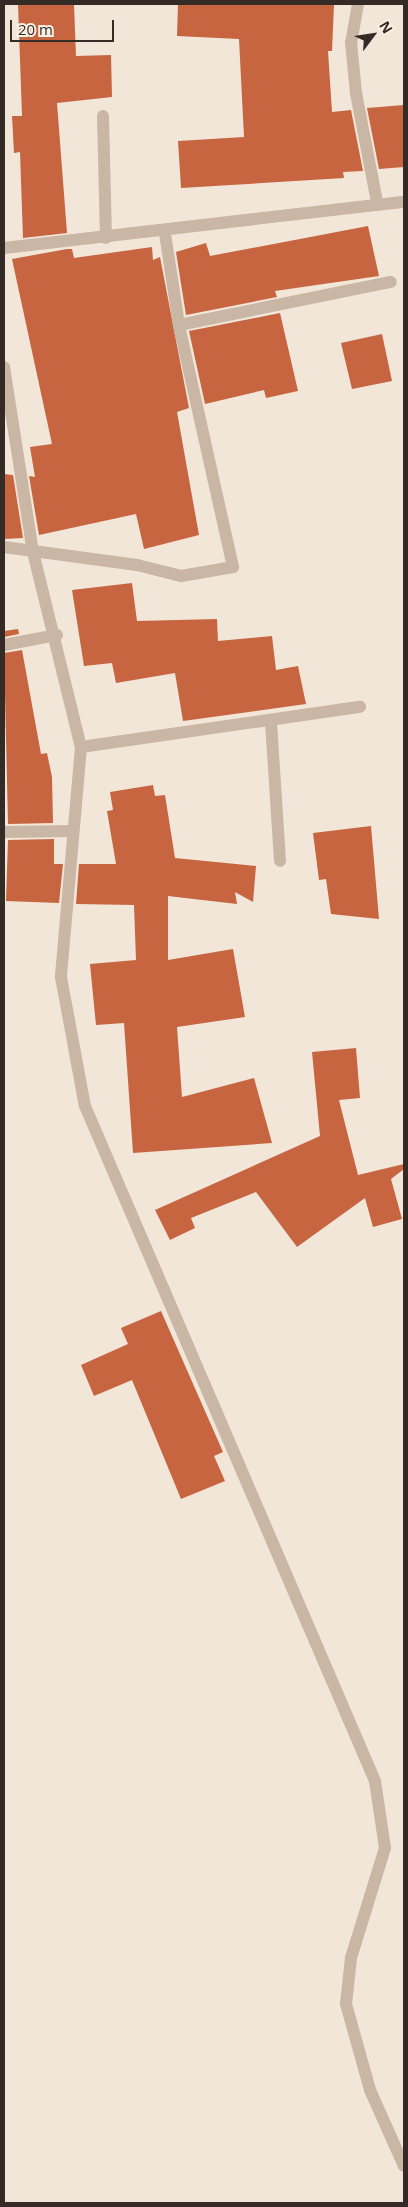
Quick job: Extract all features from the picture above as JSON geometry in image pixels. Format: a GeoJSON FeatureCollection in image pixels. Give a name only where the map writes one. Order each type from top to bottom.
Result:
{"type":"FeatureCollection","features":[{"type":"Feature","properties":{"kind":"street"},"geometry":{"type":"LineString","coordinates":[[358,4],[352,42],[356,93],[377,202]]}},
{"type":"Feature","properties":{"kind":"street"},"geometry":{"type":"LineString","coordinates":[[103,116],[106,238]]}},
{"type":"Feature","properties":{"kind":"street"},"geometry":{"type":"LineString","coordinates":[[4,248],[165,233],[377,202],[404,202]]}},
{"type":"Feature","properties":{"kind":"street"},"geometry":{"type":"LineString","coordinates":[[4,547],[137,565],[181,576],[233,567],[179,325],[165,233]]}},
{"type":"Feature","properties":{"kind":"street"},"geometry":{"type":"LineString","coordinates":[[179,325],[391,282]]}},
{"type":"Feature","properties":{"kind":"street"},"geometry":{"type":"LineString","coordinates":[[4,367],[33,552],[57,635],[82,747],[61,977],[85,1106],[375,1780],[385,1848],[351,1958],[346,2004],[370,2090],[404,2166]]}},
{"type":"Feature","properties":{"kind":"street"},"geometry":{"type":"LineString","coordinates":[[4,645],[57,635]]}},
{"type":"Feature","properties":{"kind":"street"},"geometry":{"type":"LineString","coordinates":[[82,747],[271,722],[360,707]]}},
{"type":"Feature","properties":{"kind":"street"},"geometry":{"type":"LineString","coordinates":[[271,722],[280,861]]}},
{"type":"Feature","properties":{"kind":"street"},"geometry":{"type":"LineString","coordinates":[[4,832],[73,831]]}},
{"type":"Feature","properties":{"kind":"building"},"geometry":{"type":"Polygon","coordinates":[[[18,4],[74,4],[76,56],[111,55],[112,97],[57,103],[67,233],[23,238],[20,152],[14,153],[12,116],[22,116],[18,4]]]}},
{"type":"Feature","properties":{"kind":"building"},"geometry":{"type":"Polygon","coordinates":[[[178,4],[334,5],[332,51],[328,51],[332,112],[351,110],[363,171],[343,172],[344,178],[181,188],[178,141],[244,137],[239,39],[177,36],[178,4]]]}},
{"type":"Feature","properties":{"kind":"building"},"geometry":{"type":"Polygon","coordinates":[[[404,105],[404,167],[379,169],[367,108],[404,105]]]}},
{"type":"Feature","properties":{"kind":"building"},"geometry":{"type":"Polygon","coordinates":[[[368,226],[379,276],[275,291],[277,297],[186,315],[176,252],[206,243],[210,256],[368,226]]]}},
{"type":"Feature","properties":{"kind":"building"},"geometry":{"type":"Polygon","coordinates":[[[152,247],[153,260],[160,257],[189,408],[177,412],[199,535],[144,549],[136,514],[39,535],[29,476],[35,477],[30,447],[52,444],[12,259],[67,249],[72,249],[74,258],[152,247]]]}},
{"type":"Feature","properties":{"kind":"building"},"geometry":{"type":"Polygon","coordinates":[[[280,313],[298,391],[266,398],[264,390],[205,404],[189,331],[280,313]]]}},
{"type":"Feature","properties":{"kind":"building"},"geometry":{"type":"Polygon","coordinates":[[[382,334],[392,381],[352,389],[341,343],[382,334]]]}},
{"type":"Feature","properties":{"kind":"building"},"geometry":{"type":"Polygon","coordinates":[[[4,474],[13,475],[23,538],[4,539],[4,474]]]}},
{"type":"Feature","properties":{"kind":"building"},"geometry":{"type":"Polygon","coordinates":[[[132,583],[137,621],[217,619],[218,641],[272,636],[276,670],[298,666],[306,704],[183,721],[175,673],[116,683],[112,663],[84,666],[72,590],[132,583]]]}},
{"type":"Feature","properties":{"kind":"building"},"geometry":{"type":"Polygon","coordinates":[[[18,629],[19,634],[4,637],[4,631],[18,629]]]}},
{"type":"Feature","properties":{"kind":"building"},"geometry":{"type":"Polygon","coordinates":[[[22,650],[41,754],[47,753],[52,777],[53,823],[8,824],[4,653],[22,650]]]}},
{"type":"Feature","properties":{"kind":"building"},"geometry":{"type":"Polygon","coordinates":[[[153,785],[155,796],[165,795],[175,858],[256,866],[253,902],[235,892],[237,904],[168,896],[168,960],[233,949],[245,1017],[177,1027],[182,1097],[254,1078],[272,1143],[133,1153],[124,1023],[96,1025],[90,964],[136,960],[134,905],[76,904],[79,864],[116,864],[107,811],[113,810],[110,792],[153,785]]]}},
{"type":"Feature","properties":{"kind":"building"},"geometry":{"type":"Polygon","coordinates":[[[371,826],[379,919],[331,914],[326,879],[319,880],[313,833],[371,826]]]}},
{"type":"Feature","properties":{"kind":"building"},"geometry":{"type":"Polygon","coordinates":[[[54,839],[54,864],[63,864],[59,903],[6,901],[8,840],[54,839]]]}},
{"type":"Feature","properties":{"kind":"building"},"geometry":{"type":"Polygon","coordinates":[[[356,1048],[360,1098],[339,1100],[358,1175],[404,1164],[404,1169],[391,1179],[402,1219],[373,1227],[365,1198],[297,1247],[256,1192],[191,1218],[195,1228],[170,1240],[155,1210],[320,1136],[312,1052],[356,1048]]]}},
{"type":"Feature","properties":{"kind":"building"},"geometry":{"type":"Polygon","coordinates":[[[161,1311],[223,1452],[214,1456],[225,1481],[181,1499],[132,1380],[94,1396],[81,1365],[128,1344],[121,1328],[161,1311]]]}}]}
